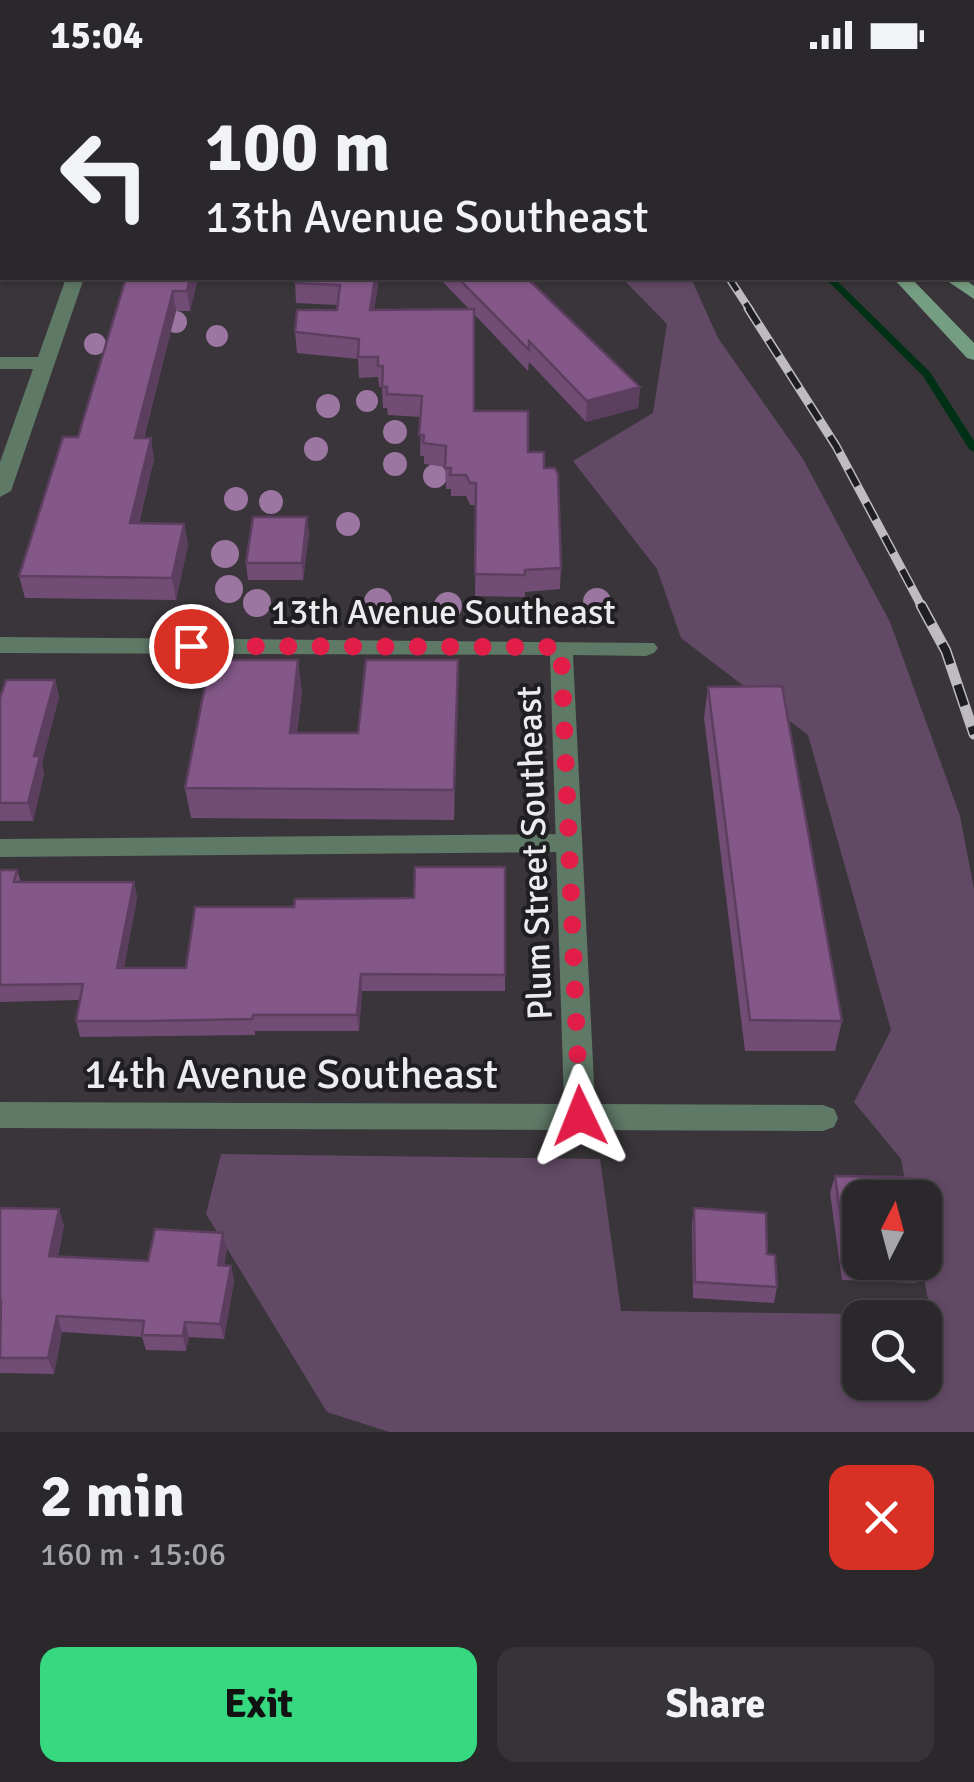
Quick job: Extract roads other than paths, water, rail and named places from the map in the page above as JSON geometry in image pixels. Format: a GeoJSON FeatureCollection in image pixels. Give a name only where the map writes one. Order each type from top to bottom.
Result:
{"type":"FeatureCollection","features":[{"type":"Feature","properties":{"kind":"main road"},"geometry":{"type":"LineString","coordinates":[[904,280],[974,354]]}},
{"type":"Feature","properties":{"kind":"street"},"geometry":{"type":"LineString","coordinates":[[0,492],[75,280]]}},
{"type":"Feature","properties":{"kind":"street"},"geometry":{"type":"LineString","coordinates":[[0,362],[46,363]]}},
{"type":"Feature","properties":{"kind":"street","name":"13th Avenue Southeast"},"geometry":{"type":"LineString","coordinates":[[0,645],[646,648]]}},
{"type":"Feature","properties":{"kind":"street","name":"Plum Street Southeast"},"geometry":{"type":"LineString","coordinates":[[561,647],[580,1116]]}},
{"type":"Feature","properties":{"kind":"street","name":"14th Avenue Southeast"},"geometry":{"type":"LineString","coordinates":[[0,1116],[822,1118]]}},
{"type":"Feature","properties":{"kind":"lane"},"geometry":{"type":"LineString","coordinates":[[0,848],[569,843]]}},
{"type":"Feature","properties":{"kind":"waterway"},"geometry":{"type":"LineString","coordinates":[[831,280],[927,374],[974,449]]}},
{"type":"Feature","properties":{"kind":"railway"},"geometry":{"type":"LineString","coordinates":[[730,280],[750,310]]}},
{"type":"Feature","properties":{"kind":"railway"},"geometry":{"type":"LineString","coordinates":[[748,308],[836,446],[922,607]]}},
{"type":"Feature","properties":{"kind":"railway"},"geometry":{"type":"LineString","coordinates":[[921,605],[946,651],[974,734]]}}]}
